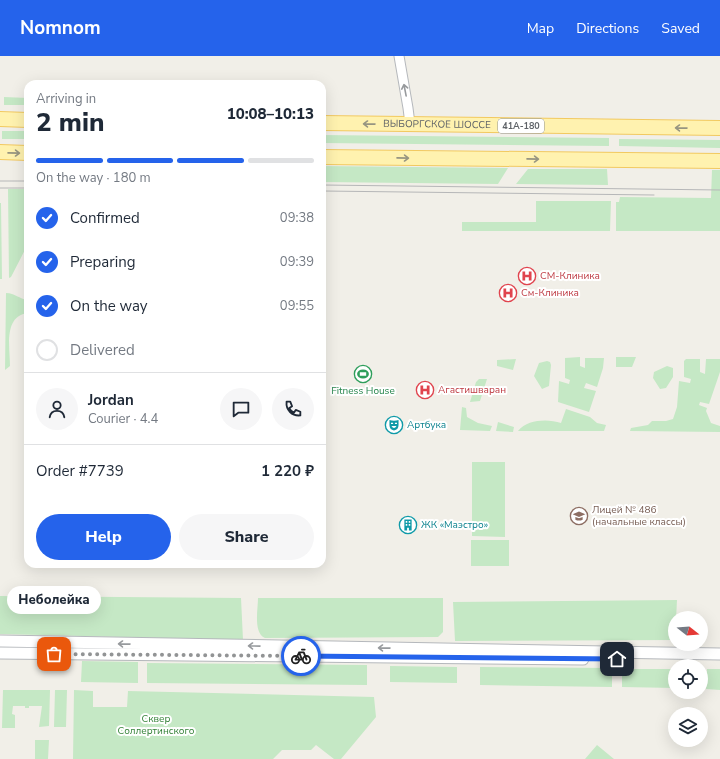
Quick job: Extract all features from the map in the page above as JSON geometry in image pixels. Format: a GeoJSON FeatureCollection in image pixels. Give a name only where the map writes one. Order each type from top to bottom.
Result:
{"type":"FeatureCollection","features":[{"type":"Feature","properties":{"kind":"main road"},"geometry":{"type":"LineString","coordinates":[[0,119],[24,120]]}},
{"type":"Feature","properties":{"kind":"main road","name":"ВЫБОРГСКОЕ ШОССЕ"},"geometry":{"type":"LineString","coordinates":[[326,123],[720,128]]}},
{"type":"Feature","properties":{"kind":"main road"},"geometry":{"type":"LineString","coordinates":[[0,152],[24,153]]}},
{"type":"Feature","properties":{"kind":"main road"},"geometry":{"type":"LineString","coordinates":[[326,157],[720,161]]}},
{"type":"Feature","properties":{"kind":"street"},"geometry":{"type":"LineString","coordinates":[[399,56],[410,124]]}},
{"type":"Feature","properties":{"kind":"street"},"geometry":{"type":"LineString","coordinates":[[0,642],[720,654]]}},
{"type":"Feature","properties":{"kind":"street"},"geometry":{"type":"LineString","coordinates":[[0,653],[720,660]]}},
{"type":"Feature","properties":{"kind":"green space"},"geometry":{"type":"Polygon","coordinates":[[[4,97],[24,98],[24,105],[4,105],[4,97]]]}},
{"type":"Feature","properties":{"kind":"green space"},"geometry":{"type":"Polygon","coordinates":[[[2,131],[24,131],[24,139],[2,139],[2,131]]]}},
{"type":"Feature","properties":{"kind":"green space"},"geometry":{"type":"Polygon","coordinates":[[[326,135],[609,138],[609,146],[326,143],[326,135]]]}},
{"type":"Feature","properties":{"kind":"green space"},"geometry":{"type":"Polygon","coordinates":[[[619,139],[720,140],[720,148],[619,146],[619,139]]]}},
{"type":"Feature","properties":{"kind":"green space"},"geometry":{"type":"Polygon","coordinates":[[[326,166],[508,168],[498,184],[326,182],[326,166]]]}},
{"type":"Feature","properties":{"kind":"green space"},"geometry":{"type":"Polygon","coordinates":[[[528,169],[607,169],[608,185],[516,184],[528,169]]]}},
{"type":"Feature","properties":{"kind":"green space"},"geometry":{"type":"Polygon","coordinates":[[[712,170],[720,170],[720,231],[616,231],[616,202],[619,202],[620,197],[711,198],[712,170]]]}},
{"type":"Feature","properties":{"kind":"green space"},"geometry":{"type":"Polygon","coordinates":[[[8,189],[24,189],[24,252],[11,277],[9,278],[8,189]]]}},
{"type":"Feature","properties":{"kind":"green space"},"geometry":{"type":"Polygon","coordinates":[[[536,201],[611,201],[610,231],[462,231],[462,222],[536,222],[536,201]]]}},
{"type":"Feature","properties":{"kind":"green space"},"geometry":{"type":"Polygon","coordinates":[[[1,203],[2,279],[0,279],[1,203]]]}},
{"type":"Feature","properties":{"kind":"green space"},"geometry":{"type":"Polygon","coordinates":[[[6,293],[24,299],[24,314],[20,315],[11,326],[9,342],[10,366],[5,370],[6,293]]]}},
{"type":"Feature","properties":{"kind":"green space"},"geometry":{"type":"Polygon","coordinates":[[[580,357],[580,366],[585,368],[585,358],[604,358],[603,368],[597,387],[586,383],[584,388],[596,391],[589,412],[558,402],[559,381],[569,384],[570,380],[565,378],[565,358],[580,357]]]}},
{"type":"Feature","properties":{"kind":"green space"},"geometry":{"type":"Polygon","coordinates":[[[616,357],[636,357],[632,367],[616,367],[616,357]]]}},
{"type":"Feature","properties":{"kind":"green space"},"geometry":{"type":"Polygon","coordinates":[[[516,359],[513,370],[497,366],[497,360],[516,359]]]}},
{"type":"Feature","properties":{"kind":"green space"},"geometry":{"type":"Polygon","coordinates":[[[686,359],[700,359],[700,372],[705,374],[706,359],[720,359],[720,372],[709,404],[700,402],[699,405],[707,408],[706,411],[711,423],[720,426],[720,432],[630,431],[631,428],[648,425],[652,421],[666,421],[673,419],[677,407],[679,381],[690,383],[691,379],[684,377],[684,361],[686,359]]]}},
{"type":"Feature","properties":{"kind":"green space"},"geometry":{"type":"Polygon","coordinates":[[[547,361],[550,362],[551,365],[549,386],[542,389],[534,376],[539,363],[547,361]]]}},
{"type":"Feature","properties":{"kind":"green space"},"geometry":{"type":"Polygon","coordinates":[[[667,366],[673,368],[673,377],[666,388],[660,389],[653,378],[654,372],[667,366]]]}},
{"type":"Feature","properties":{"kind":"green space"},"geometry":{"type":"Polygon","coordinates":[[[479,379],[487,379],[480,401],[470,402],[476,382],[479,379]]]}},
{"type":"Feature","properties":{"kind":"green space"},"geometry":{"type":"Polygon","coordinates":[[[462,407],[466,408],[467,417],[478,423],[492,426],[490,431],[460,430],[462,407]]]}},
{"type":"Feature","properties":{"kind":"green space"},"geometry":{"type":"Polygon","coordinates":[[[566,409],[590,417],[597,423],[606,425],[604,431],[518,431],[527,424],[538,421],[561,423],[566,409]]]}},
{"type":"Feature","properties":{"kind":"green space"},"geometry":{"type":"Polygon","coordinates":[[[498,422],[514,427],[513,432],[496,431],[498,422]]]}},
{"type":"Feature","properties":{"kind":"green space"},"geometry":{"type":"Polygon","coordinates":[[[472,462],[505,462],[505,537],[472,536],[472,462]]]}},
{"type":"Feature","properties":{"kind":"green space"},"geometry":{"type":"Polygon","coordinates":[[[471,540],[509,540],[509,566],[471,566],[471,540]]]}},
{"type":"Feature","properties":{"kind":"green space"},"geometry":{"type":"Polygon","coordinates":[[[0,596],[241,598],[243,640],[0,634],[0,596]]]}},
{"type":"Feature","properties":{"kind":"green space"},"geometry":{"type":"Polygon","coordinates":[[[258,598],[443,598],[443,632],[438,637],[265,638],[261,635],[258,626],[258,598]]]}},
{"type":"Feature","properties":{"kind":"green space"},"geometry":{"type":"Polygon","coordinates":[[[677,600],[676,611],[668,611],[668,640],[455,641],[453,602],[677,600]]]}},
{"type":"Feature","properties":{"kind":"green space"},"geometry":{"type":"Polygon","coordinates":[[[82,661],[138,662],[138,683],[81,682],[82,661]]]}},
{"type":"Feature","properties":{"kind":"green space"},"geometry":{"type":"Polygon","coordinates":[[[147,663],[367,665],[367,685],[147,683],[147,663]]]}},
{"type":"Feature","properties":{"kind":"green space"},"geometry":{"type":"Polygon","coordinates":[[[390,666],[457,667],[457,683],[390,682],[390,666]]]}},
{"type":"Feature","properties":{"kind":"green space"},"geometry":{"type":"Polygon","coordinates":[[[480,667],[612,668],[612,687],[480,685],[480,667]]]}},
{"type":"Feature","properties":{"kind":"green space"},"geometry":{"type":"Polygon","coordinates":[[[622,669],[668,669],[668,688],[622,687],[622,669]]]}},
{"type":"Feature","properties":{"kind":"green space"},"geometry":{"type":"Polygon","coordinates":[[[708,669],[720,669],[720,690],[708,689],[708,669]]]}},
{"type":"Feature","properties":{"kind":"green space"},"geometry":{"type":"Polygon","coordinates":[[[3,690],[50,690],[49,726],[39,727],[42,706],[29,706],[29,708],[25,708],[25,706],[13,706],[12,714],[15,715],[15,728],[2,728],[3,690]]]}},
{"type":"Feature","properties":{"kind":"green space"},"geometry":{"type":"Polygon","coordinates":[[[55,690],[67,690],[66,727],[54,727],[55,690]]]}},
{"type":"Feature","properties":{"kind":"green space","name":"Сквер Соллертинского"},"geometry":{"type":"Polygon","coordinates":[[[74,690],[93,691],[93,707],[127,707],[128,691],[374,697],[376,717],[341,759],[334,759],[316,745],[311,750],[282,750],[273,759],[73,759],[74,690]]]}},
{"type":"Feature","properties":{"kind":"green space"},"geometry":{"type":"Polygon","coordinates":[[[35,740],[49,740],[48,759],[35,759],[35,740]]]}},
{"type":"Feature","properties":{"kind":"green space"},"geometry":{"type":"Polygon","coordinates":[[[597,745],[614,759],[585,759],[597,745]]]}},
{"type":"Feature","properties":{"kind":"tram line"},"geometry":{"type":"LineString","coordinates":[[0,181],[24,181]]}},
{"type":"Feature","properties":{"kind":"tram line"},"geometry":{"type":"LineString","coordinates":[[326,185],[720,190]]}},
{"type":"Feature","properties":{"kind":"tram line"},"geometry":{"type":"LineString","coordinates":[[0,188],[24,188]]}},
{"type":"Feature","properties":{"kind":"tram line"},"geometry":{"type":"LineString","coordinates":[[326,191],[654,195]]}},
{"type":"Feature","properties":{"kind":"way so far"},"geometry":{"type":"LineString","coordinates":[[54,654],[301,656]]}},
{"type":"Feature","properties":{"kind":"place","name":"СМ-Клиника"},"geometry":{"type":"Point","coordinates":[527,276]}},
{"type":"Feature","properties":{"kind":"place","name":"См-Клиника"},"geometry":{"type":"Point","coordinates":[508,293]}},
{"type":"Feature","properties":{"kind":"place","name":"Fitness House"},"geometry":{"type":"Point","coordinates":[363,374]}},
{"type":"Feature","properties":{"kind":"place","name":"Агастишваран"},"geometry":{"type":"Point","coordinates":[425,390]}},
{"type":"Feature","properties":{"kind":"place","name":"Артбука"},"geometry":{"type":"Point","coordinates":[394,425]}},
{"type":"Feature","properties":{"kind":"place","name":"Лицей № 486 (начальные классы)"},"geometry":{"type":"Point","coordinates":[579,516]}},
{"type":"Feature","properties":{"kind":"place","name":"ЖК «Маэстро»"},"geometry":{"type":"Point","coordinates":[408,525]}},
{"type":"Feature","properties":{"kind":"place","name":"Неболейка"},"geometry":{"type":"Point","coordinates":[54,654]}},
{"type":"Feature","properties":{"kind":"route"},"geometry":{"type":"LineString","coordinates":[[301,656],[617,659]]}}]}
